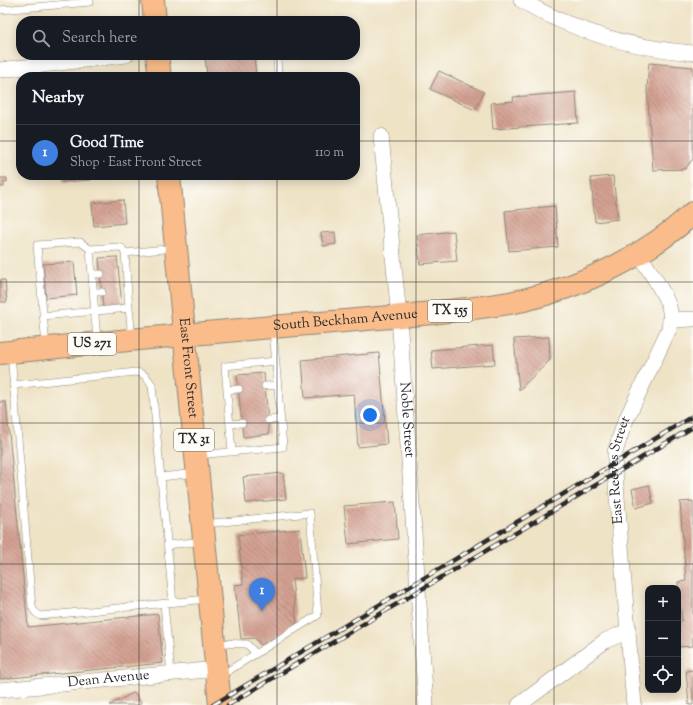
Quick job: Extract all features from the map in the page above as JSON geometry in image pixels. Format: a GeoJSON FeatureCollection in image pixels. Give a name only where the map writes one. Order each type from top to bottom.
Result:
{"type":"FeatureCollection","features":[{"type":"Feature","properties":{"kind":"main road"},"geometry":{"type":"LineString","coordinates":[[153,0],[155,16]]}},
{"type":"Feature","properties":{"kind":"main road"},"geometry":{"type":"LineString","coordinates":[[158,60],[160,72]]}},
{"type":"Feature","properties":{"kind":"main road","name":"East Front Street"},"geometry":{"type":"LineString","coordinates":[[169,180],[220,705]]}},
{"type":"Feature","properties":{"kind":"main road","name":"South Beckham Avenue"},"geometry":{"type":"LineString","coordinates":[[5,352],[399,316],[496,305],[524,300],[550,293],[593,277],[612,268],[661,240],[693,213]]}},
{"type":"Feature","properties":{"kind":"street"},"geometry":{"type":"LineString","coordinates":[[521,0],[560,20],[585,30],[640,46],[693,54]]}},
{"type":"Feature","properties":{"kind":"street"},"geometry":{"type":"LineString","coordinates":[[0,70],[84,60]]}},
{"type":"Feature","properties":{"kind":"street","name":"Noble Street"},"geometry":{"type":"LineString","coordinates":[[382,136],[399,316],[426,705]]}},
{"type":"Feature","properties":{"kind":"street"},"geometry":{"type":"LineString","coordinates":[[638,253],[663,295],[670,311],[670,320],[693,319]]}},
{"type":"Feature","properties":{"kind":"street","name":"East Reeves Street"},"geometry":{"type":"LineString","coordinates":[[634,705],[615,473],[615,452],[624,424],[666,334],[670,320]]}},
{"type":"Feature","properties":{"kind":"street"},"geometry":{"type":"LineString","coordinates":[[519,705],[605,640],[628,631]]}},
{"type":"Feature","properties":{"kind":"street","name":"Dean Avenue"},"geometry":{"type":"LineString","coordinates":[[0,690],[171,673],[217,673]]}},
{"type":"Feature","properties":{"kind":"lane"},"geometry":{"type":"LineString","coordinates":[[0,10],[58,2],[90,2],[90,0]]}},
{"type":"Feature","properties":{"kind":"lane"},"geometry":{"type":"LineString","coordinates":[[277,60],[278,72]]}},
{"type":"Feature","properties":{"kind":"lane"},"geometry":{"type":"LineString","coordinates":[[46,348],[37,245],[80,242],[90,248],[122,248],[125,253],[122,271],[124,290],[129,308],[133,340]]}},
{"type":"Feature","properties":{"kind":"lane"},"geometry":{"type":"LineString","coordinates":[[90,248],[97,343]]}},
{"type":"Feature","properties":{"kind":"lane"},"geometry":{"type":"LineString","coordinates":[[125,253],[175,248]]}},
{"type":"Feature","properties":{"kind":"lane"},"geometry":{"type":"LineString","coordinates":[[92,274],[100,274]]}},
{"type":"Feature","properties":{"kind":"lane"},"geometry":{"type":"LineString","coordinates":[[93,292],[102,292]]}},
{"type":"Feature","properties":{"kind":"lane"},"geometry":{"type":"LineString","coordinates":[[43,316],[129,308]]}},
{"type":"Feature","properties":{"kind":"lane"},"geometry":{"type":"LineString","coordinates":[[161,477],[232,452],[283,447],[273,327]]}},
{"type":"Feature","properties":{"kind":"lane"},"geometry":{"type":"LineString","coordinates":[[5,352],[13,385],[32,606],[35,612],[40,616],[210,599]]}},
{"type":"Feature","properties":{"kind":"lane"},"geometry":{"type":"LineString","coordinates":[[232,452],[225,366],[276,361]]}},
{"type":"Feature","properties":{"kind":"lane"},"geometry":{"type":"LineString","coordinates":[[13,385],[136,372],[142,373],[148,378],[152,384],[173,603]]}},
{"type":"Feature","properties":{"kind":"lane"},"geometry":{"type":"LineString","coordinates":[[265,386],[278,385]]}},
{"type":"Feature","properties":{"kind":"lane"},"geometry":{"type":"LineString","coordinates":[[227,390],[239,389]]}},
{"type":"Feature","properties":{"kind":"lane"},"geometry":{"type":"LineString","coordinates":[[268,420],[281,419]]}},
{"type":"Feature","properties":{"kind":"lane"},"geometry":{"type":"LineString","coordinates":[[230,424],[242,423]]}},
{"type":"Feature","properties":{"kind":"lane"},"geometry":{"type":"LineString","coordinates":[[167,545],[203,533],[310,513],[318,615],[256,654],[217,673]]}},
{"type":"Feature","properties":{"kind":"lane"},"geometry":{"type":"LineString","coordinates":[[164,604],[171,673]]}},
{"type":"Feature","properties":{"kind":"lane"},"geometry":{"type":"LineString","coordinates":[[214,643],[247,644],[256,654]]}},
{"type":"Feature","properties":{"kind":"building"},"geometry":{"type":"Polygon","coordinates":[[[205,60],[254,60],[256,72],[207,72],[205,60]]]}},
{"type":"Feature","properties":{"kind":"building"},"geometry":{"type":"Polygon","coordinates":[[[649,63],[693,67],[693,159],[685,169],[653,170],[647,89],[649,63]]]}},
{"type":"Feature","properties":{"kind":"building"},"geometry":{"type":"Polygon","coordinates":[[[439,71],[484,92],[475,110],[430,89],[439,71]]]}},
{"type":"Feature","properties":{"kind":"building"},"geometry":{"type":"Polygon","coordinates":[[[576,92],[578,123],[493,129],[491,103],[514,101],[513,97],[576,92]]]}},
{"type":"Feature","properties":{"kind":"building"},"geometry":{"type":"Polygon","coordinates":[[[613,176],[618,219],[595,222],[591,178],[613,176]]]}},
{"type":"Feature","properties":{"kind":"building"},"geometry":{"type":"Polygon","coordinates":[[[0,178],[7,178],[7,182],[4,182],[4,187],[0,187],[0,178]]]}},
{"type":"Feature","properties":{"kind":"building"},"geometry":{"type":"Polygon","coordinates":[[[63,180],[91,180],[63,182],[63,180]]]}},
{"type":"Feature","properties":{"kind":"building"},"geometry":{"type":"Polygon","coordinates":[[[123,200],[125,223],[94,226],[92,203],[123,200]]]}},
{"type":"Feature","properties":{"kind":"building"},"geometry":{"type":"Polygon","coordinates":[[[555,206],[558,247],[509,251],[505,211],[555,206]]]}},
{"type":"Feature","properties":{"kind":"building"},"geometry":{"type":"Polygon","coordinates":[[[454,231],[457,261],[420,264],[417,235],[454,231]]]}},
{"type":"Feature","properties":{"kind":"building"},"geometry":{"type":"Polygon","coordinates":[[[335,232],[336,244],[323,246],[321,233],[335,232]]]}},
{"type":"Feature","properties":{"kind":"building"},"geometry":{"type":"Polygon","coordinates":[[[117,257],[122,306],[103,308],[99,258],[117,257]]]}},
{"type":"Feature","properties":{"kind":"building"},"geometry":{"type":"Polygon","coordinates":[[[74,262],[77,295],[46,298],[43,264],[74,262]]]}},
{"type":"Feature","properties":{"kind":"building"},"geometry":{"type":"Polygon","coordinates":[[[0,280],[5,280],[7,302],[0,302],[0,280]]]}},
{"type":"Feature","properties":{"kind":"building"},"geometry":{"type":"Polygon","coordinates":[[[549,337],[550,360],[519,390],[514,339],[549,337]]]}},
{"type":"Feature","properties":{"kind":"building"},"geometry":{"type":"Polygon","coordinates":[[[493,345],[495,364],[433,369],[431,350],[493,345]]]}},
{"type":"Feature","properties":{"kind":"building"},"geometry":{"type":"Polygon","coordinates":[[[379,353],[387,444],[358,447],[354,394],[305,398],[302,360],[379,353]]]}},
{"type":"Feature","properties":{"kind":"building"},"geometry":{"type":"Polygon","coordinates":[[[264,373],[269,434],[243,437],[237,375],[264,373]]]}},
{"type":"Feature","properties":{"kind":"building"},"geometry":{"type":"Polygon","coordinates":[[[0,402],[6,402],[28,627],[158,614],[163,663],[0,679],[0,402]]]}},
{"type":"Feature","properties":{"kind":"building"},"geometry":{"type":"Polygon","coordinates":[[[283,473],[286,499],[246,503],[243,477],[283,473]]]}},
{"type":"Feature","properties":{"kind":"building"},"geometry":{"type":"Polygon","coordinates":[[[649,485],[653,503],[636,508],[632,489],[649,485]]]}},
{"type":"Feature","properties":{"kind":"building"},"geometry":{"type":"Polygon","coordinates":[[[693,501],[693,646],[681,647],[681,585],[678,585],[678,582],[686,581],[680,502],[693,501]]]}},
{"type":"Feature","properties":{"kind":"building"},"geometry":{"type":"Polygon","coordinates":[[[395,502],[398,539],[348,544],[344,506],[395,502]]]}},
{"type":"Feature","properties":{"kind":"building"},"geometry":{"type":"Polygon","coordinates":[[[300,529],[305,578],[292,579],[297,625],[261,645],[255,638],[241,639],[235,585],[243,584],[238,535],[300,529]]]}},
{"type":"Feature","properties":{"kind":"building"},"geometry":{"type":"Polygon","coordinates":[[[693,670],[693,705],[689,705],[686,671],[693,670]]]}},
{"type":"Feature","properties":{"kind":"building"},"geometry":{"type":"Polygon","coordinates":[[[135,693],[142,705],[110,705],[135,693]]]}},
{"type":"Feature","properties":{"kind":"railway"},"geometry":{"type":"LineString","coordinates":[[213,705],[693,416]]}},
{"type":"Feature","properties":{"kind":"railway"},"geometry":{"type":"LineString","coordinates":[[228,705],[693,427]]}},
{"type":"Feature","properties":{"kind":"place","name":"Good Time"},"geometry":{"type":"Point","coordinates":[262,611]}}]}
